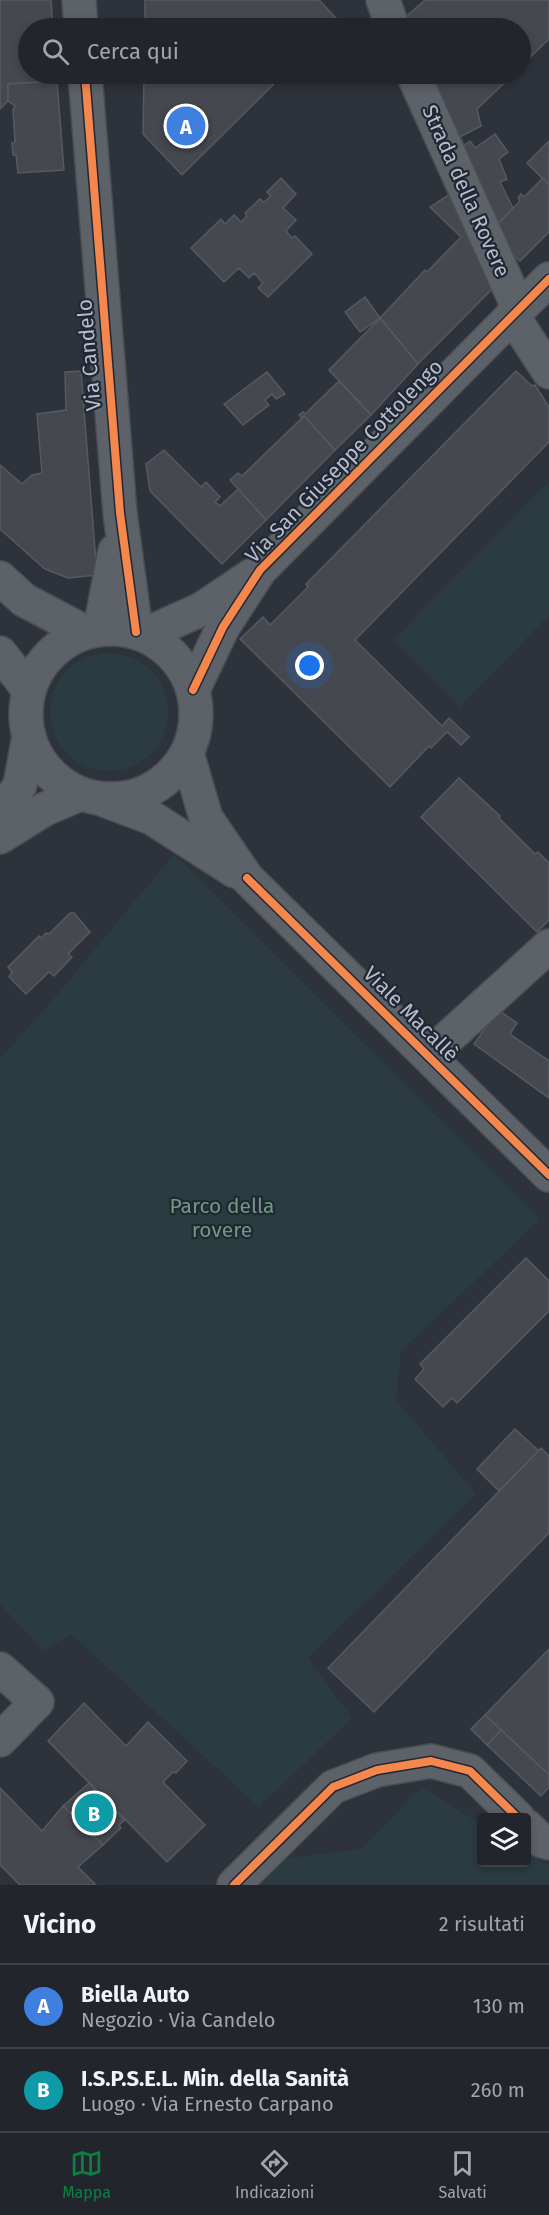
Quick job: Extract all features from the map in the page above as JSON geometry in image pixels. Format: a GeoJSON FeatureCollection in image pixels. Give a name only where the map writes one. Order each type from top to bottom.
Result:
{"type":"FeatureCollection","features":[{"type":"Feature","properties":{"kind":"street"},"geometry":{"type":"LineString","coordinates":[[79,0],[80,18]]}},
{"type":"Feature","properties":{"kind":"street"},"geometry":{"type":"LineString","coordinates":[[383,0],[389,18]]}},
{"type":"Feature","properties":{"kind":"street","name":"Via Candelo"},"geometry":{"type":"LineString","coordinates":[[85,84],[120,513],[140,634]]}},
{"type":"Feature","properties":{"kind":"street","name":"Strada della Rovere"},"geometry":{"type":"LineString","coordinates":[[417,84],[515,312],[549,372]]}},
{"type":"Feature","properties":{"kind":"street","name":"Via San Giuseppe Cottolengo"},"geometry":{"type":"LineString","coordinates":[[140,634],[202,609],[260,570],[549,279]]}},
{"type":"Feature","properties":{"kind":"street","name":"Via Candelo"},"geometry":{"type":"LineString","coordinates":[[93,631],[113,565],[120,513]]}},
{"type":"Feature","properties":{"kind":"street","name":"Via San Giuseppe Cottolengo"},"geometry":{"type":"LineString","coordinates":[[193,690],[223,627],[260,570]]}},
{"type":"Feature","properties":{"kind":"street"},"geometry":{"type":"LineString","coordinates":[[0,578],[24,600],[93,631]]}},
{"type":"Feature","properties":{"kind":"street"},"geometry":{"type":"LineString","coordinates":[[0,837],[45,809],[92,796],[128,798],[152,789],[172,773],[187,753],[194,733],[196,711],[193,690],[182,667],[165,649],[140,634],[118,629],[93,631],[60,645],[41,665],[29,690],[26,713],[29,736],[39,760],[57,780],[92,796]]}},
{"type":"Feature","properties":{"kind":"street"},"geometry":{"type":"LineString","coordinates":[[0,653],[29,690]]}},
{"type":"Feature","properties":{"kind":"street"},"geometry":{"type":"LineString","coordinates":[[0,816],[20,785],[29,736]]}},
{"type":"Feature","properties":{"kind":"street","name":"Viale Macallè"},"geometry":{"type":"LineString","coordinates":[[187,753],[206,818],[247,878],[549,1175]]}},
{"type":"Feature","properties":{"kind":"street","name":"Viale Macallè"},"geometry":{"type":"LineString","coordinates":[[92,796],[152,818],[247,878]]}},
{"type":"Feature","properties":{"kind":"street"},"geometry":{"type":"LineString","coordinates":[[428,1056],[549,946]]}},
{"type":"Feature","properties":{"kind":"street"},"geometry":{"type":"LineString","coordinates":[[0,1669],[37,1701],[0,1740]]}},
{"type":"Feature","properties":{"kind":"street"},"geometry":{"type":"LineString","coordinates":[[234,1885],[333,1787],[377,1770],[431,1761],[470,1771],[513,1813]]}},
{"type":"Feature","properties":{"kind":"street"},"geometry":{"type":"LineString","coordinates":[[531,1831],[542,1841],[549,1843]]}},
{"type":"Feature","properties":{"kind":"green space"},"geometry":{"type":"Polygon","coordinates":[[[549,481],[549,615],[460,707],[393,640],[549,481]]]}},
{"type":"Feature","properties":{"kind":"green space"},"geometry":{"type":"Polygon","coordinates":[[[109,653],[132,658],[151,670],[163,689],[168,712],[163,735],[151,754],[132,766],[109,771],[86,766],[67,754],[55,735],[50,712],[55,689],[67,670],[86,658],[109,653]]]}},
{"type":"Feature","properties":{"kind":"green space","name":"Parco della rovere"},"geometry":{"type":"Polygon","coordinates":[[[174,854],[540,1219],[401,1351],[396,1400],[476,1494],[308,1658],[352,1718],[259,1807],[71,1634],[43,1651],[0,1604],[0,1058],[40,1015],[174,854]]]}},
{"type":"Feature","properties":{"kind":"green space"},"geometry":{"type":"Polygon","coordinates":[[[421,1787],[477,1822],[477,1867],[531,1867],[531,1854],[549,1865],[549,1885],[261,1885],[288,1858],[362,1849],[421,1787]]]}},
{"type":"Feature","properties":{"kind":"building"},"geometry":{"type":"Polygon","coordinates":[[[0,0],[51,0],[52,18],[18,18],[18,83],[8,84],[8,101],[0,109],[0,0]]]}},
{"type":"Feature","properties":{"kind":"building"},"geometry":{"type":"Polygon","coordinates":[[[145,0],[319,0],[336,18],[145,18],[145,0]]]}},
{"type":"Feature","properties":{"kind":"building"},"geometry":{"type":"Polygon","coordinates":[[[425,0],[549,0],[549,39],[531,56],[531,18],[405,18],[425,0]]]}},
{"type":"Feature","properties":{"kind":"building"},"geometry":{"type":"Polygon","coordinates":[[[8,84],[57,84],[64,170],[18,173],[12,143],[15,142],[13,110],[15,106],[8,101],[8,84]]]}},
{"type":"Feature","properties":{"kind":"building"},"geometry":{"type":"Polygon","coordinates":[[[144,84],[274,84],[182,175],[143,134],[144,84]]]}},
{"type":"Feature","properties":{"kind":"building"},"geometry":{"type":"Polygon","coordinates":[[[430,84],[503,84],[477,109],[481,126],[456,139],[430,84]]]}},
{"type":"Feature","properties":{"kind":"building"},"geometry":{"type":"Polygon","coordinates":[[[495,134],[508,152],[499,159],[507,179],[500,182],[513,208],[497,225],[460,148],[470,141],[475,148],[495,134]]]}},
{"type":"Feature","properties":{"kind":"building"},"geometry":{"type":"Polygon","coordinates":[[[549,141],[549,185],[527,163],[549,141]]]}},
{"type":"Feature","properties":{"kind":"building"},"geometry":{"type":"Polygon","coordinates":[[[281,178],[296,194],[283,208],[296,220],[286,231],[292,238],[295,236],[312,254],[268,297],[258,288],[263,283],[254,273],[249,278],[239,268],[224,282],[191,248],[221,219],[225,224],[234,215],[241,222],[247,216],[245,213],[260,199],[264,202],[271,196],[267,192],[281,178]]]}},
{"type":"Feature","properties":{"kind":"building"},"geometry":{"type":"Polygon","coordinates":[[[543,178],[549,185],[549,232],[520,261],[510,252],[497,225],[520,201],[518,198],[521,194],[524,197],[543,178]]]}},
{"type":"Feature","properties":{"kind":"building"},"geometry":{"type":"Polygon","coordinates":[[[450,194],[503,278],[418,364],[380,318],[425,270],[427,272],[461,237],[430,207],[450,194]]]}},
{"type":"Feature","properties":{"kind":"building"},"geometry":{"type":"Polygon","coordinates":[[[365,297],[380,318],[360,332],[345,312],[365,297]]]}},
{"type":"Feature","properties":{"kind":"building"},"geometry":{"type":"Polygon","coordinates":[[[380,318],[418,364],[371,415],[329,370],[380,318]]]}},
{"type":"Feature","properties":{"kind":"building"},"geometry":{"type":"Polygon","coordinates":[[[81,371],[97,575],[68,578],[45,569],[0,529],[0,465],[22,484],[32,475],[42,473],[37,414],[66,410],[65,372],[81,371]]]}},
{"type":"Feature","properties":{"kind":"building"},"geometry":{"type":"Polygon","coordinates":[[[516,371],[532,386],[535,385],[549,407],[549,442],[355,640],[442,726],[449,718],[469,737],[461,745],[447,732],[431,748],[429,746],[390,787],[240,639],[263,617],[270,625],[308,587],[306,584],[516,371]]]}},
{"type":"Feature","properties":{"kind":"building"},"geometry":{"type":"Polygon","coordinates":[[[267,372],[285,394],[276,399],[272,394],[265,400],[269,405],[243,425],[224,404],[267,372]]]}},
{"type":"Feature","properties":{"kind":"building"},"geometry":{"type":"Polygon","coordinates":[[[339,381],[371,415],[335,450],[304,416],[302,418],[299,415],[303,412],[305,414],[339,381]]]}},
{"type":"Feature","properties":{"kind":"building"},"geometry":{"type":"Polygon","coordinates":[[[304,416],[335,450],[266,520],[230,480],[238,473],[242,476],[304,416]]]}},
{"type":"Feature","properties":{"kind":"building"},"geometry":{"type":"Polygon","coordinates":[[[164,450],[201,487],[206,482],[220,497],[215,502],[220,506],[238,489],[266,520],[222,564],[150,491],[146,464],[164,450]]]}},
{"type":"Feature","properties":{"kind":"building"},"geometry":{"type":"Polygon","coordinates":[[[459,778],[500,816],[499,818],[535,854],[538,852],[549,863],[549,920],[537,932],[421,817],[459,778]]]}},
{"type":"Feature","properties":{"kind":"building"},"geometry":{"type":"Polygon","coordinates":[[[70,913],[74,913],[90,932],[68,954],[72,957],[54,976],[49,972],[26,994],[9,977],[12,972],[8,967],[39,936],[41,938],[46,933],[49,934],[70,913]]]}},
{"type":"Feature","properties":{"kind":"building"},"geometry":{"type":"Polygon","coordinates":[[[498,1010],[517,1023],[510,1034],[549,1061],[549,1098],[474,1044],[498,1010]]]}},
{"type":"Feature","properties":{"kind":"building"},"geometry":{"type":"Polygon","coordinates":[[[526,1258],[549,1281],[549,1311],[457,1403],[452,1398],[443,1407],[415,1379],[424,1369],[420,1364],[526,1258]]]}},
{"type":"Feature","properties":{"kind":"building"},"geometry":{"type":"Polygon","coordinates":[[[515,1429],[539,1451],[499,1491],[477,1469],[515,1429]]]}},
{"type":"Feature","properties":{"kind":"building"},"geometry":{"type":"Polygon","coordinates":[[[541,1448],[549,1456],[549,1533],[374,1712],[328,1668],[541,1448]]]}},
{"type":"Feature","properties":{"kind":"building"},"geometry":{"type":"Polygon","coordinates":[[[549,1649],[549,1775],[485,1715],[549,1649]]]}},
{"type":"Feature","properties":{"kind":"building"},"geometry":{"type":"Polygon","coordinates":[[[84,1703],[126,1746],[148,1722],[187,1761],[163,1782],[205,1825],[167,1862],[48,1741],[84,1703]]]}},
{"type":"Feature","properties":{"kind":"building"},"geometry":{"type":"Polygon","coordinates":[[[485,1715],[501,1730],[487,1745],[471,1729],[485,1715]]]}},
{"type":"Feature","properties":{"kind":"building"},"geometry":{"type":"Polygon","coordinates":[[[501,1730],[549,1775],[549,1787],[541,1796],[487,1745],[501,1730]]]}},
{"type":"Feature","properties":{"kind":"building"},"geometry":{"type":"Polygon","coordinates":[[[89,1783],[125,1820],[119,1825],[121,1828],[103,1845],[63,1806],[89,1783]]]}},
{"type":"Feature","properties":{"kind":"building"},"geometry":{"type":"Polygon","coordinates":[[[0,1788],[42,1831],[63,1806],[103,1845],[78,1867],[96,1885],[20,1885],[0,1865],[0,1788]]]}},
{"type":"Feature","properties":{"kind":"cycle path"},"geometry":{"type":"LineString","coordinates":[[86,84],[120,513],[136,632]]}},
{"type":"Feature","properties":{"kind":"cycle path"},"geometry":{"type":"LineString","coordinates":[[193,690],[223,627],[260,570],[549,279]]}},
{"type":"Feature","properties":{"kind":"cycle path"},"geometry":{"type":"LineString","coordinates":[[247,878],[549,1175]]}},
{"type":"Feature","properties":{"kind":"cycle path"},"geometry":{"type":"LineString","coordinates":[[234,1885],[333,1787],[377,1770],[431,1761],[470,1771],[513,1813]]}},
{"type":"Feature","properties":{"kind":"place","name":"Biella Auto"},"geometry":{"type":"Point","coordinates":[186,126]}},
{"type":"Feature","properties":{"kind":"place","name":"I.S.P.S.E.L. Min. della Sanità"},"geometry":{"type":"Point","coordinates":[94,1813]}}]}
